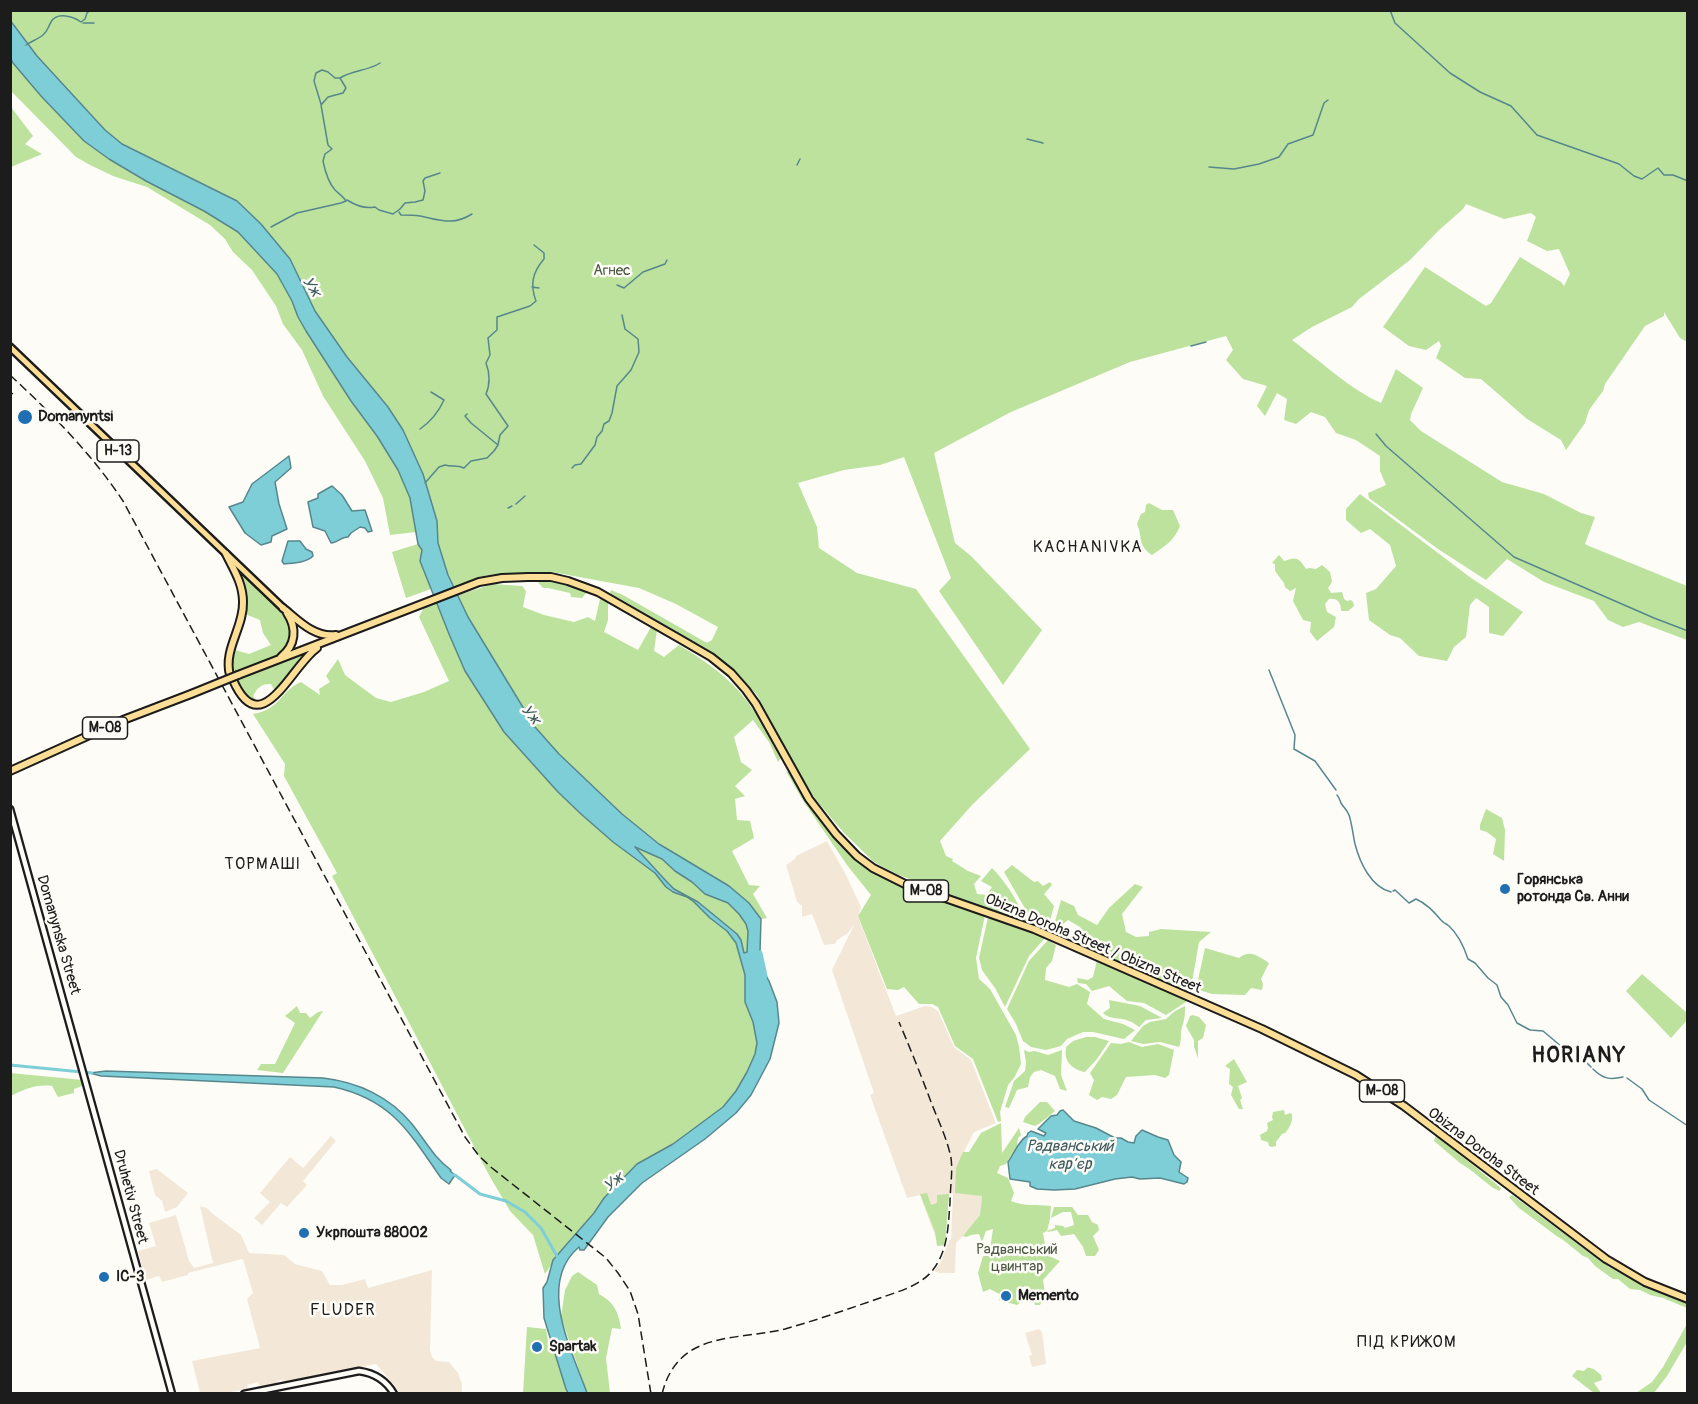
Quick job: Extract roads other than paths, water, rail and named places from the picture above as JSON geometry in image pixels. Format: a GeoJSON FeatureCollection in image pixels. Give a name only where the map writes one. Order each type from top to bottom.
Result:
{"type":"FeatureCollection","features":[{"type":"Feature","properties":{"kind":"highway","name":"Н-13"},"geometry":{"type":"LineString","coordinates":[[226,554],[241,584],[243,602],[243,614],[229,657],[229,669],[234,677]]}},
{"type":"Feature","properties":{"kind":"highway","name":"Obizna Doroha Street / Obizna Street"},"geometry":{"type":"LineString","coordinates":[[348,633],[469,586],[502,578],[551,577],[589,588],[711,657],[731,673],[756,704],[815,807],[857,856],[873,868],[905,884],[1034,929],[1262,1029]]}},
{"type":"Feature","properties":{"kind":"highway","name":"Н-13"},"geometry":{"type":"LineString","coordinates":[[283,608],[312,631]]}},
{"type":"Feature","properties":{"kind":"highway","name":"Н-13"},"geometry":{"type":"LineString","coordinates":[[278,660],[288,651],[294,634],[291,620],[283,608]]}},
{"type":"Feature","properties":{"kind":"highway"},"geometry":{"type":"LineString","coordinates":[[312,631],[330,636],[348,633]]}},
{"type":"Feature","properties":{"kind":"highway"},"geometry":{"type":"LineString","coordinates":[[312,631],[315,638],[312,648]]}},
{"type":"Feature","properties":{"kind":"highway","name":"М-08"},"geometry":{"type":"LineString","coordinates":[[10,771],[123,720],[348,633]]}},
{"type":"Feature","properties":{"kind":"highway"},"geometry":{"type":"LineString","coordinates":[[234,677],[241,697],[256,705],[265,704],[281,689],[304,658],[325,642]]}},
{"type":"Feature","properties":{"kind":"highway","name":"Obizna Doroha Street"},"geometry":{"type":"LineString","coordinates":[[1262,1029],[1332,1062],[1373,1085],[1618,1267],[1645,1282],[1688,1299]]}},
{"type":"Feature","properties":{"kind":"main road","name":"Н-13"},"geometry":{"type":"LineString","coordinates":[[10,347],[283,608]]}},
{"type":"Feature","properties":{"kind":"main road","name":"Domanynska Street"},"geometry":{"type":"LineString","coordinates":[[10,809],[85,1077]]}},
{"type":"Feature","properties":{"kind":"main road","name":"Druhetiv Street"},"geometry":{"type":"LineString","coordinates":[[85,1077],[172,1394]]}},
{"type":"Feature","properties":{"kind":"main road"},"geometry":{"type":"LineString","coordinates":[[244,1394],[359,1371],[378,1377],[394,1394]]}},
{"type":"Feature","properties":{"kind":"water"},"geometry":{"type":"Polygon","coordinates":[[[10,20],[37,56],[105,130],[122,144],[237,201],[261,224],[290,259],[315,311],[403,430],[423,474],[437,521],[438,543],[448,575],[468,617],[535,727],[559,754],[622,814],[659,844],[729,886],[749,903],[761,919],[762,968],[777,1002],[779,1023],[770,1059],[751,1095],[736,1113],[705,1139],[642,1183],[608,1217],[584,1250],[580,1250],[579,1247],[566,1262],[560,1279],[561,1318],[587,1393],[568,1393],[566,1389],[544,1318],[543,1288],[553,1260],[594,1213],[604,1198],[637,1164],[673,1144],[723,1107],[747,1072],[757,1043],[753,1022],[745,1002],[745,975],[736,943],[727,931],[694,902],[666,887],[655,873],[613,842],[581,814],[504,732],[465,671],[449,634],[420,561],[422,550],[418,544],[410,498],[398,470],[306,331],[277,274],[238,232],[204,211],[146,181],[84,141],[41,96],[11,59],[10,20]],[[635,847],[674,889],[698,902],[737,934],[744,953],[747,952],[748,931],[739,914],[728,903],[705,894],[662,859],[635,847]]]}},
{"type":"Feature","properties":{"kind":"water"},"geometry":{"type":"Polygon","coordinates":[[[289,456],[291,468],[275,482],[287,529],[272,536],[271,542],[261,545],[245,533],[229,507],[243,502],[252,484],[289,456]]]}},
{"type":"Feature","properties":{"kind":"water"},"geometry":{"type":"Polygon","coordinates":[[[332,486],[342,495],[352,511],[365,510],[372,531],[368,532],[365,528],[360,527],[348,537],[331,543],[325,531],[313,527],[308,502],[318,498],[318,494],[332,486]]]}},
{"type":"Feature","properties":{"kind":"water"},"geometry":{"type":"Polygon","coordinates":[[[288,541],[300,541],[306,549],[312,552],[313,556],[303,561],[284,564],[282,561],[288,541]]]}},
{"type":"Feature","properties":{"kind":"water"},"geometry":{"type":"Polygon","coordinates":[[[106,1071],[323,1078],[349,1083],[372,1092],[394,1106],[455,1175],[449,1184],[441,1178],[408,1132],[385,1109],[371,1100],[334,1087],[101,1076],[90,1073],[106,1071]]]}},
{"type":"Feature","properties":{"kind":"water","name":"Радванський карʼєр"},"geometry":{"type":"Polygon","coordinates":[[[1063,1110],[1074,1121],[1128,1142],[1134,1143],[1136,1136],[1142,1130],[1168,1140],[1174,1155],[1181,1162],[1179,1172],[1188,1178],[1187,1182],[1184,1184],[1160,1178],[1132,1177],[1075,1189],[1054,1190],[1037,1189],[1030,1186],[1030,1182],[1010,1179],[1008,1162],[1021,1141],[1031,1131],[1044,1136],[1046,1133],[1038,1129],[1051,1116],[1063,1110]]]}},
{"type":"Feature","properties":{"kind":"waterway"},"geometry":{"type":"LineString","coordinates":[[26,45],[45,33],[57,17],[70,17],[81,22],[90,10]]}},
{"type":"Feature","properties":{"kind":"waterway"},"geometry":{"type":"LineString","coordinates":[[1390,10],[1395,23],[1450,73],[1480,92],[1511,106],[1537,135],[1619,164],[1634,176],[1642,179],[1658,168],[1664,175],[1673,175],[1688,181]]}},
{"type":"Feature","properties":{"kind":"waterway"},"geometry":{"type":"LineString","coordinates":[[83,23],[94,23]]}},
{"type":"Feature","properties":{"kind":"waterway"},"geometry":{"type":"LineString","coordinates":[[271,227],[297,213],[346,201],[333,187],[325,169],[323,161],[325,154],[332,149],[328,145],[321,105],[328,97],[343,93],[346,88],[340,78],[380,63]]}},
{"type":"Feature","properties":{"kind":"waterway"},"geometry":{"type":"LineString","coordinates":[[321,104],[314,81],[316,73],[322,70],[339,78]]}},
{"type":"Feature","properties":{"kind":"waterway"},"geometry":{"type":"LineString","coordinates":[[1209,167],[1234,169],[1279,157],[1288,144],[1313,135],[1324,103],[1328,100]]}},
{"type":"Feature","properties":{"kind":"waterway"},"geometry":{"type":"LineString","coordinates":[[1027,139],[1043,143]]}},
{"type":"Feature","properties":{"kind":"waterway"},"geometry":{"type":"LineString","coordinates":[[797,165],[800,159]]}},
{"type":"Feature","properties":{"kind":"waterway"},"geometry":{"type":"LineString","coordinates":[[347,200],[393,214],[405,203],[423,200],[425,191],[423,181],[425,178],[440,173]]}},
{"type":"Feature","properties":{"kind":"waterway"},"geometry":{"type":"LineString","coordinates":[[399,212],[401,215],[446,221],[459,220],[472,214]]}},
{"type":"Feature","properties":{"kind":"waterway"},"geometry":{"type":"LineString","coordinates":[[425,483],[439,467],[445,465],[464,468],[471,461],[487,458],[498,445],[500,435],[508,426],[486,394],[489,379],[486,363],[490,355],[488,338],[497,330],[497,317],[530,306],[536,301],[533,279],[544,259],[544,253],[534,245]]}},
{"type":"Feature","properties":{"kind":"waterway"},"geometry":{"type":"LineString","coordinates":[[617,285],[624,288],[643,272],[665,264],[667,260]]}},
{"type":"Feature","properties":{"kind":"waterway"},"geometry":{"type":"LineString","coordinates":[[532,287],[539,288]]}},
{"type":"Feature","properties":{"kind":"waterway"},"geometry":{"type":"LineString","coordinates":[[572,468],[581,464],[595,445],[604,424],[609,421],[617,386],[631,370],[639,352],[638,339],[625,329],[622,315]]}},
{"type":"Feature","properties":{"kind":"waterway"},"geometry":{"type":"LineString","coordinates":[[1191,346],[1206,342]]}},
{"type":"Feature","properties":{"kind":"waterway"},"geometry":{"type":"LineString","coordinates":[[420,429],[434,416],[444,400],[431,392]]}},
{"type":"Feature","properties":{"kind":"waterway"},"geometry":{"type":"LineString","coordinates":[[467,414],[465,416],[471,423],[498,445]]}},
{"type":"Feature","properties":{"kind":"waterway"},"geometry":{"type":"LineString","coordinates":[[1376,434],[1386,446],[1514,557],[1688,631]]}},
{"type":"Feature","properties":{"kind":"waterway"},"geometry":{"type":"LineString","coordinates":[[516,504],[525,496]]}},
{"type":"Feature","properties":{"kind":"waterway"},"geometry":{"type":"LineString","coordinates":[[508,508],[512,506]]}},
{"type":"Feature","properties":{"kind":"waterway"},"geometry":{"type":"LineString","coordinates":[[554,574],[560,575]]}},
{"type":"Feature","properties":{"kind":"waterway"},"geometry":{"type":"LineString","coordinates":[[1269,670],[1295,735],[1294,749],[1315,761],[1336,790]]}},
{"type":"Feature","properties":{"kind":"waterway"},"geometry":{"type":"LineString","coordinates":[[1337,795],[1349,815],[1355,844],[1363,866],[1372,880],[1391,892]]}},
{"type":"Feature","properties":{"kind":"waterway"},"geometry":{"type":"LineString","coordinates":[[1393,891],[1395,890],[1409,903],[1416,899],[1423,903],[1453,930],[1461,941],[1468,959],[1497,985],[1501,997],[1517,1023],[1530,1030],[1543,1031],[1562,1047],[1577,1053],[1591,1067]]}},
{"type":"Feature","properties":{"kind":"waterway","name":"Уж"},"geometry":{"type":"LineString","coordinates":[[760,953],[765,976]]}},
{"type":"Feature","properties":{"kind":"waterway","name":"Уж"},"geometry":{"type":"LineString","coordinates":[[767,1050],[772,1021]]}},
{"type":"Feature","properties":{"kind":"waterway"},"geometry":{"type":"LineString","coordinates":[[10,1065],[92,1073]]}},
{"type":"Feature","properties":{"kind":"waterway"},"geometry":{"type":"LineString","coordinates":[[1593,1069],[1607,1078],[1623,1077]]}},
{"type":"Feature","properties":{"kind":"waterway"},"geometry":{"type":"LineString","coordinates":[[1627,1078],[1642,1089],[1649,1100],[1688,1126]]}},
{"type":"Feature","properties":{"kind":"waterway"},"geometry":{"type":"LineString","coordinates":[[452,1175],[480,1194],[506,1201],[525,1212],[541,1228],[558,1258]]}},
{"type":"Feature","properties":{"kind":"railway"},"geometry":{"type":"LineString","coordinates":[[10,375],[70,435],[111,483],[123,501],[465,1137],[479,1156],[492,1168],[606,1258],[630,1291],[638,1314],[651,1394]]}},
{"type":"Feature","properties":{"kind":"railway"},"geometry":{"type":"LineString","coordinates":[[662,1394],[670,1373],[681,1359],[695,1348],[728,1338],[785,1329],[821,1318],[908,1288],[921,1281],[932,1271],[941,1255],[948,1230],[951,1158],[942,1129],[899,1022]]}},
{"type":"Feature","properties":{"kind":"place","name":"Domanyntsi"},"geometry":{"type":"Point","coordinates":[25,417]}},
{"type":"Feature","properties":{"kind":"place","name":"Горянська ротонда Св. Анни"},"geometry":{"type":"Point","coordinates":[1505,889]}},
{"type":"Feature","properties":{"kind":"place","name":"Укрпошта 88002"},"geometry":{"type":"Point","coordinates":[304,1233]}},
{"type":"Feature","properties":{"kind":"place","name":"ІС-3"},"geometry":{"type":"Point","coordinates":[104,1277]}},
{"type":"Feature","properties":{"kind":"place","name":"Memento"},"geometry":{"type":"Point","coordinates":[1006,1296]}},
{"type":"Feature","properties":{"kind":"place","name":"Spartak"},"geometry":{"type":"Point","coordinates":[537,1347]}},
{"type":"Feature","properties":{"kind":"district","name":"KACHANIVKA"},"geometry":{"type":"Point","coordinates":[1088,548]}},
{"type":"Feature","properties":{"kind":"district","name":"ТОРМАШІ"},"geometry":{"type":"Point","coordinates":[263,865]}},
{"type":"Feature","properties":{"kind":"district","name":"HORIANY"},"geometry":{"type":"Point","coordinates":[1579,1057]}},
{"type":"Feature","properties":{"kind":"district","name":"FLUDER"},"geometry":{"type":"Point","coordinates":[343,1311]}},
{"type":"Feature","properties":{"kind":"district","name":"ПІД КРИЖОМ"},"geometry":{"type":"Point","coordinates":[1407,1343]}},
{"type":"Feature","properties":{"kind":"park label","name":"Агнес"},"geometry":{"type":"Point","coordinates":[612,271]}},
{"type":"Feature","properties":{"kind":"park label","name":"Радванський цвинтар"},"geometry":{"type":"Point","coordinates":[1017,1258]}}]}
